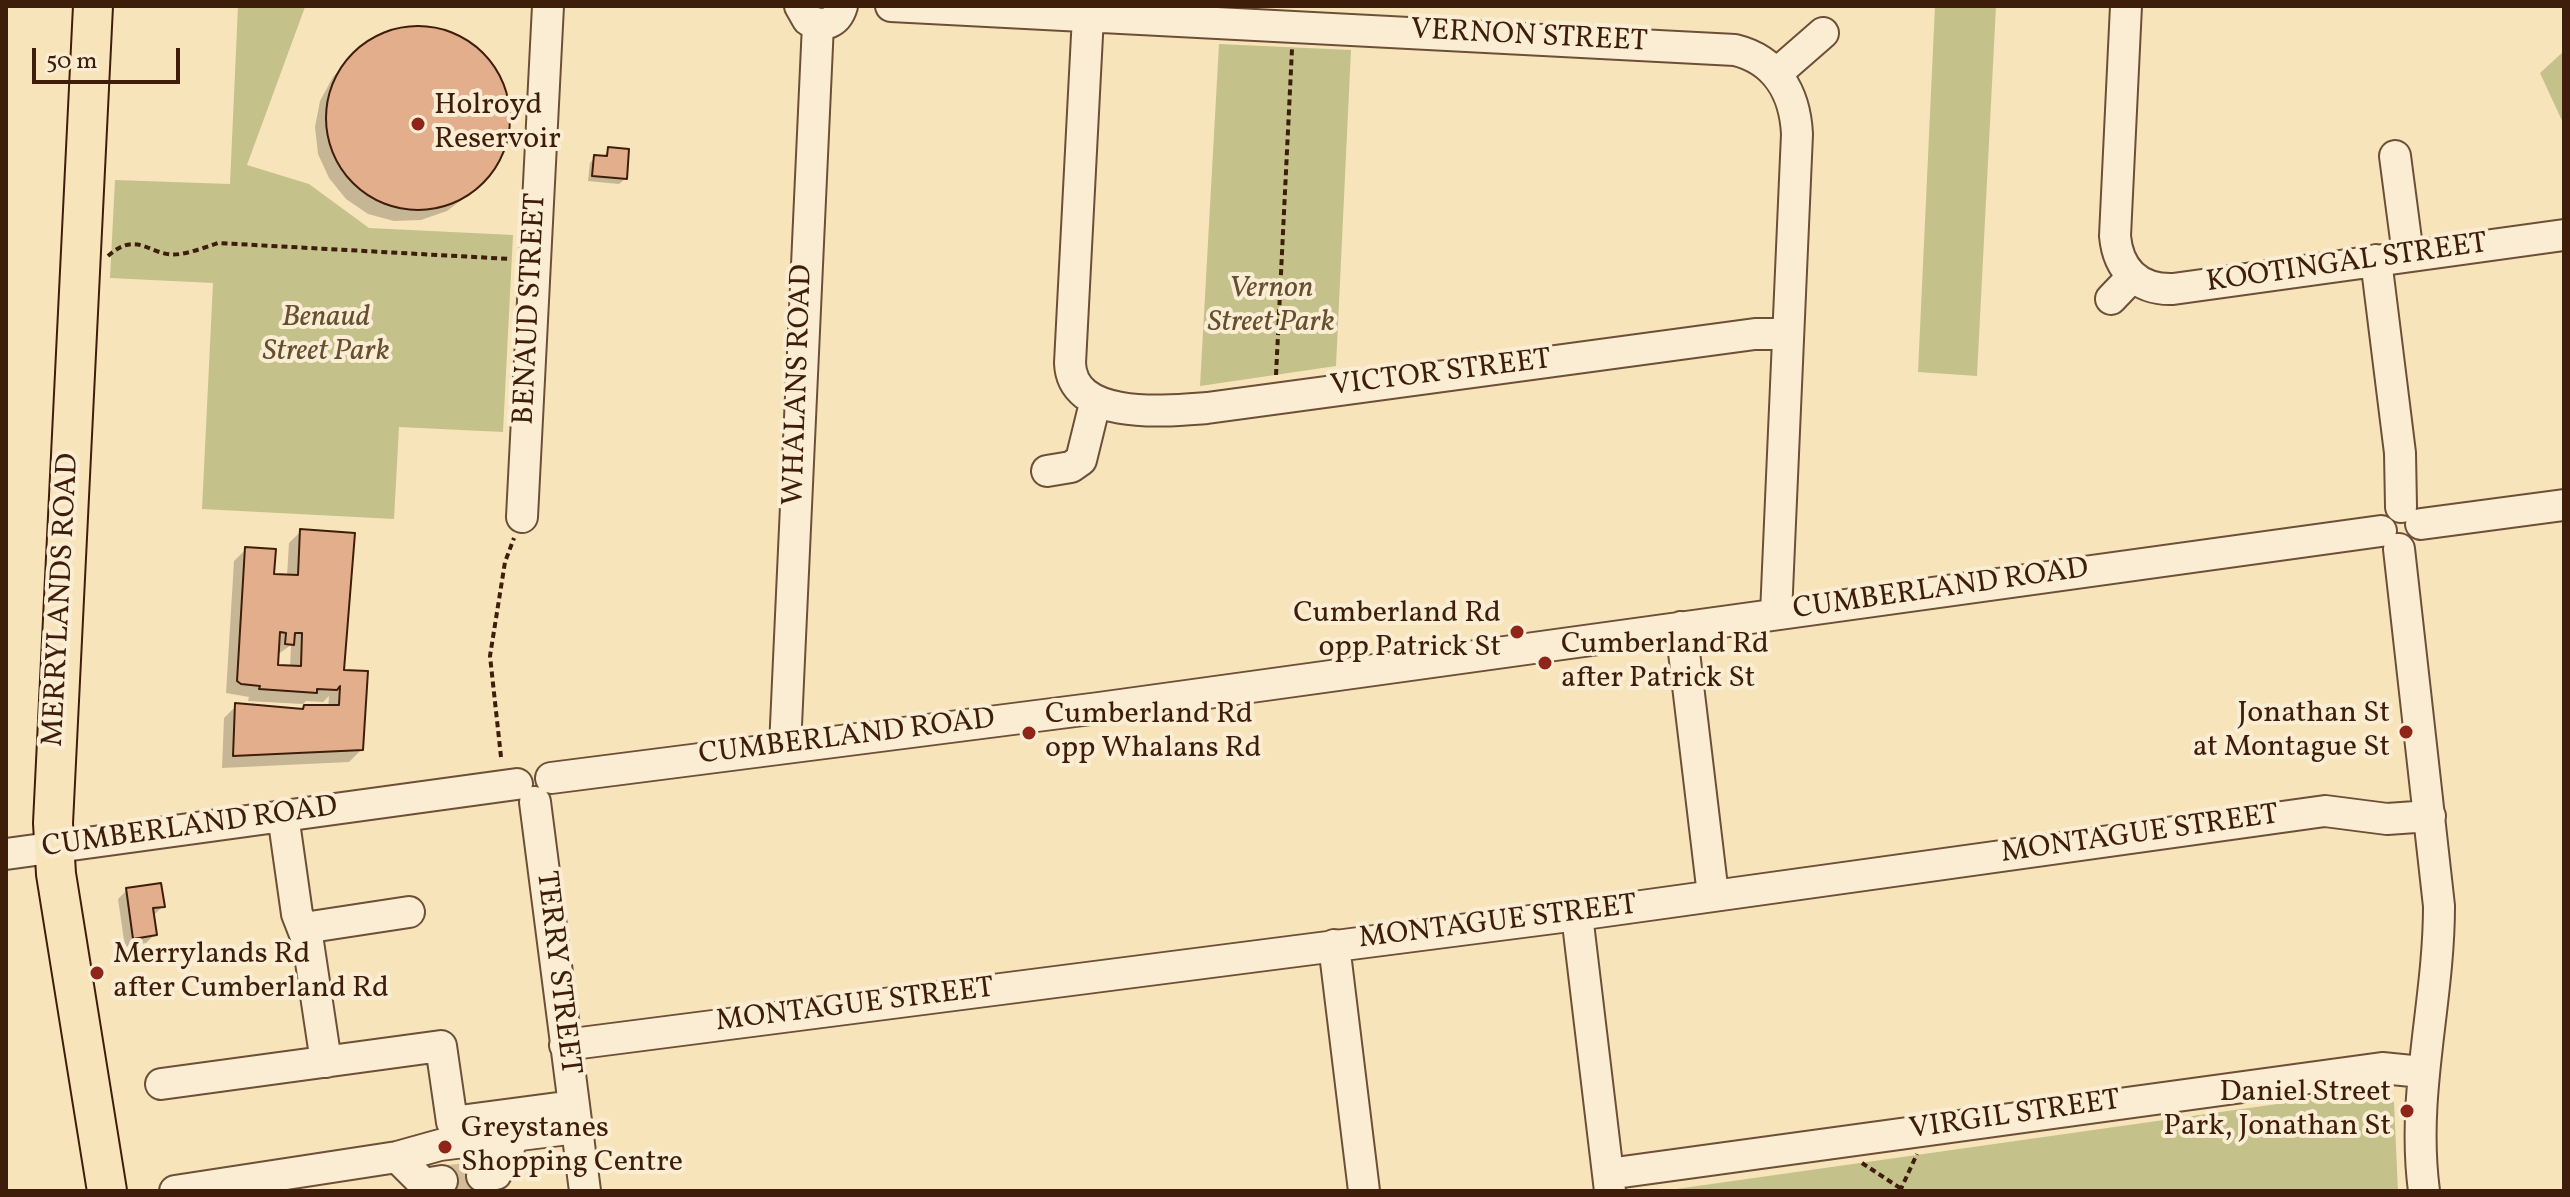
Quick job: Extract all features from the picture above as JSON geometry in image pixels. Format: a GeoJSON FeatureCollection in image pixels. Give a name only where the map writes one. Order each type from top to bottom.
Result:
{"type":"FeatureCollection","features":[{"type":"Feature","properties":{"kind":"main road","name":"MERRYLANDS ROAD"},"geometry":{"type":"LineString","coordinates":[[93,6],[54,848],[107,1191]]}},
{"type":"Feature","properties":{"kind":"street","name":"BENAUD STREET"},"geometry":{"type":"LineString","coordinates":[[522,517],[548,6]]}},
{"type":"Feature","properties":{"kind":"street","name":"VERNON STREET"},"geometry":{"type":"LineString","coordinates":[[891,6],[1735,50],[1757,58],[1776,74]]}},
{"type":"Feature","properties":{"kind":"street"},"geometry":{"type":"LineString","coordinates":[[2111,299],[2132,277],[2119,256],[2115,236],[2126,6]]}},
{"type":"Feature","properties":{"kind":"street","name":"WHALANS ROAD"},"geometry":{"type":"LineString","coordinates":[[785,747],[820,12]]}},
{"type":"Feature","properties":{"kind":"street"},"geometry":{"type":"LineString","coordinates":[[1047,471],[1071,467],[1081,460],[1095,403],[1076,387],[1070,363],[1088,16]]}},
{"type":"Feature","properties":{"kind":"street"},"geometry":{"type":"LineString","coordinates":[[1776,614],[1797,134],[1793,102],[1776,74],[1823,33]]}},
{"type":"Feature","properties":{"kind":"street"},"geometry":{"type":"LineString","coordinates":[[2395,156],[2408,255]]}},
{"type":"Feature","properties":{"kind":"street","name":"KOOTINGAL STREET"},"geometry":{"type":"LineString","coordinates":[[2132,277],[2153,287],[2173,289],[2564,235]]}},
{"type":"Feature","properties":{"kind":"street"},"geometry":{"type":"LineString","coordinates":[[2376,260],[2411,516]]}},
{"type":"Feature","properties":{"kind":"street","name":"VICTOR STREET"},"geometry":{"type":"LineString","coordinates":[[1095,403],[1117,407],[1196,409],[1755,334],[1787,334]]}},
{"type":"Feature","properties":{"kind":"street"},"geometry":{"type":"LineString","coordinates":[[2424,1191],[2419,1121],[2439,934],[2430,816],[2385,515],[2411,516],[2564,505]]}},
{"type":"Feature","properties":{"kind":"street","name":"CUMBERLAND ROAD"},"geometry":{"type":"LineString","coordinates":[[6,854],[283,815],[534,788],[785,747],[1099,708],[1776,614],[2390,540]]}},
{"type":"Feature","properties":{"kind":"street"},"geometry":{"type":"LineString","coordinates":[[1681,627],[1713,895]]}},
{"type":"Feature","properties":{"kind":"street","name":"TERRY STREET"},"geometry":{"type":"LineString","coordinates":[[534,788],[585,1191]]}},
{"type":"Feature","properties":{"kind":"street","name":"MONTAGUE STREET"},"geometry":{"type":"LineString","coordinates":[[565,1045],[1577,915],[2325,811],[2387,819],[2430,816]]}},
{"type":"Feature","properties":{"kind":"street"},"geometry":{"type":"LineString","coordinates":[[283,815],[297,914],[304,928],[326,1062]]}},
{"type":"Feature","properties":{"kind":"street"},"geometry":{"type":"LineString","coordinates":[[304,928],[409,912]]}},
{"type":"Feature","properties":{"kind":"street"},"geometry":{"type":"LineString","coordinates":[[1577,915],[1609,1182]]}},
{"type":"Feature","properties":{"kind":"street"},"geometry":{"type":"LineString","coordinates":[[1334,945],[1364,1191]]}},
{"type":"Feature","properties":{"kind":"street"},"geometry":{"type":"LineString","coordinates":[[161,1084],[441,1046],[452,1122],[574,1117]]}},
{"type":"Feature","properties":{"kind":"street","name":"VIRGIL STREET"},"geometry":{"type":"LineString","coordinates":[[1609,1182],[2382,1068],[2422,1072]]}},
{"type":"Feature","properties":{"kind":"street"},"geometry":{"type":"LineString","coordinates":[[175,1191],[397,1157],[440,1145],[514,1137],[574,1117]]}},
{"type":"Feature","properties":{"kind":"street"},"geometry":{"type":"LineString","coordinates":[[482,1176],[496,1174],[514,1137]]}},
{"type":"Feature","properties":{"kind":"street"},"geometry":{"type":"LineString","coordinates":[[397,1157],[424,1184],[442,1181]]}},
{"type":"Feature","properties":{"kind":"path"},"geometry":{"type":"LineString","coordinates":[[1275,397],[1294,26]]}},
{"type":"Feature","properties":{"kind":"path"},"geometry":{"type":"LineString","coordinates":[[106,257],[119,245],[140,243],[177,255],[218,243],[534,260]]}},
{"type":"Feature","properties":{"kind":"path"},"geometry":{"type":"LineString","coordinates":[[501,757],[490,656],[505,562],[522,517]]}},
{"type":"Feature","properties":{"kind":"green space","name":"Benaud Street Park"},"geometry":{"type":"Polygon","coordinates":[[[238,6],[305,7],[247,165],[309,184],[369,228],[513,235],[503,432],[399,427],[394,519],[202,509],[213,283],[110,278],[115,180],[230,184],[238,6]]]}},
{"type":"Feature","properties":{"kind":"green space"},"geometry":{"type":"Polygon","coordinates":[[[1935,6],[1996,6],[1977,376],[1918,372],[1935,6]]]}},
{"type":"Feature","properties":{"kind":"green space","name":"Vernon Street Park"},"geometry":{"type":"Polygon","coordinates":[[[1219,44],[1351,50],[1336,366],[1200,386],[1219,44]]]}},
{"type":"Feature","properties":{"kind":"green space"},"geometry":{"type":"Polygon","coordinates":[[[2564,51],[2564,125],[2540,73],[2564,51]]]}},
{"type":"Feature","properties":{"kind":"green space"},"geometry":{"type":"Polygon","coordinates":[[[2383,1089],[2394,1102],[2398,1191],[1662,1191],[2383,1089]]]}},
{"type":"Feature","properties":{"kind":"building","name":"Holroyd Reservoir"},"geometry":{"type":"Polygon","coordinates":[[[418,26],[453,33],[483,53],[503,83],[510,118],[503,153],[483,183],[453,203],[418,210],[383,203],[353,183],[333,153],[326,118],[333,83],[353,53],[383,33],[418,26]]]}},
{"type":"Feature","properties":{"kind":"building"},"geometry":{"type":"Polygon","coordinates":[[[608,147],[629,149],[627,179],[592,176],[594,155],[607,156],[608,147]]]}},
{"type":"Feature","properties":{"kind":"building"},"geometry":{"type":"Polygon","coordinates":[[[300,529],[355,533],[344,670],[368,671],[363,750],[233,756],[235,703],[303,709],[304,705],[339,705],[340,686],[337,690],[317,689],[317,693],[259,689],[260,686],[237,681],[245,547],[276,549],[274,574],[298,575],[300,529]],[[280,632],[278,665],[301,666],[302,633],[295,633],[294,645],[285,644],[286,633],[280,632]]]}},
{"type":"Feature","properties":{"kind":"building"},"geometry":{"type":"Polygon","coordinates":[[[161,883],[165,907],[153,908],[157,935],[133,939],[126,888],[161,883]]]}},
{"type":"Feature","properties":{"kind":"building"},"geometry":{"type":"Polygon","coordinates":[[[480,1168],[484,1191],[443,1191],[440,1173],[480,1168]]]}},
{"type":"Feature","properties":{"kind":"tunnel"},"geometry":{"type":"LineString","coordinates":[[442,1181],[482,1176]]}},
{"type":"Feature","properties":{"kind":"place","name":"Holroyd Reservoir"},"geometry":{"type":"Point","coordinates":[418,124]}},
{"type":"Feature","properties":{"kind":"place","name":"Cumberland Rd opp Patrick St"},"geometry":{"type":"Point","coordinates":[1517,632]}},
{"type":"Feature","properties":{"kind":"place","name":"Cumberland Rd after Patrick St"},"geometry":{"type":"Point","coordinates":[1545,663]}},
{"type":"Feature","properties":{"kind":"place","name":"Jonathan St at Montague St"},"geometry":{"type":"Point","coordinates":[2406,732]}},
{"type":"Feature","properties":{"kind":"place","name":"Cumberland Rd opp Whalans Rd"},"geometry":{"type":"Point","coordinates":[1029,733]}},
{"type":"Feature","properties":{"kind":"place","name":"Merrylands Rd after Cumberland Rd"},"geometry":{"type":"Point","coordinates":[97,973]}},
{"type":"Feature","properties":{"kind":"place","name":"Daniel Street Park, Jonathan St"},"geometry":{"type":"Point","coordinates":[2407,1111]}},
{"type":"Feature","properties":{"kind":"place","name":"Greystanes Shopping Centre"},"geometry":{"type":"Point","coordinates":[445,1147]}}]}
